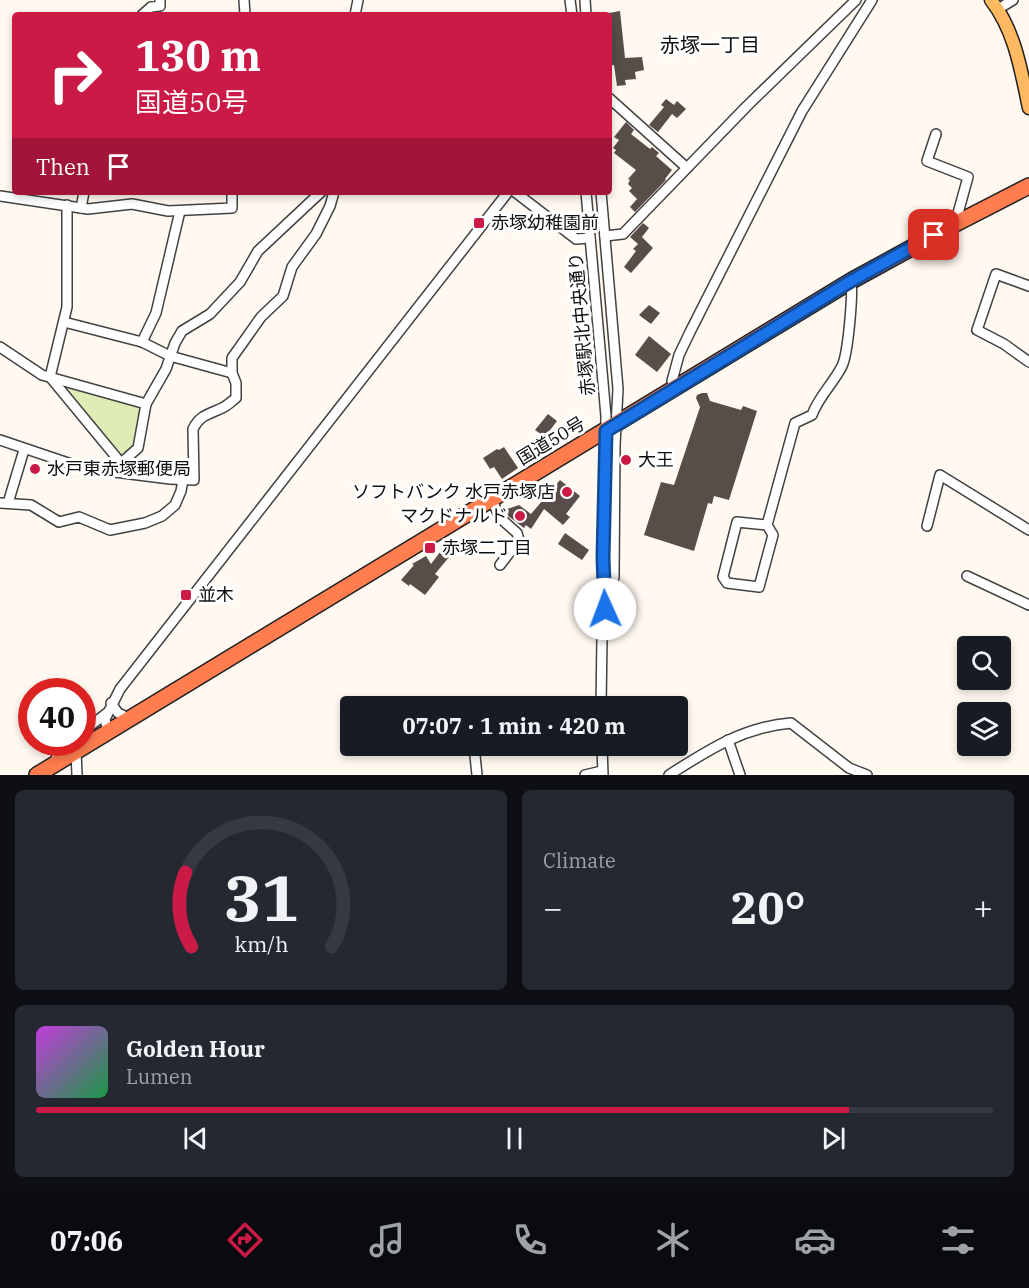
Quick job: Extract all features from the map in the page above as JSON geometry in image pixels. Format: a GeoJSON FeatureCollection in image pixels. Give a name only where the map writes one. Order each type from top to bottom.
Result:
{"type":"FeatureCollection","features":[{"type":"Feature","properties":{"kind":"highway","name":"国道50号"},"geometry":{"type":"LineString","coordinates":[[96,737],[131,719],[851,281],[1029,186]]}},
{"type":"Feature","properties":{"kind":"highway","name":"国道50号"},"geometry":{"type":"LineString","coordinates":[[38,775],[63,756]]}},
{"type":"Feature","properties":{"kind":"main road"},"geometry":{"type":"LineString","coordinates":[[994,5],[1007,25],[1016,48],[1029,108]]}},
{"type":"Feature","properties":{"kind":"street"},"geometry":{"type":"LineString","coordinates":[[145,12],[151,7],[160,6],[160,0]]}},
{"type":"Feature","properties":{"kind":"street"},"geometry":{"type":"LineString","coordinates":[[605,236],[622,234],[799,54],[856,0]]}},
{"type":"Feature","properties":{"kind":"street"},"geometry":{"type":"LineString","coordinates":[[677,388],[672,381],[679,355],[690,332],[802,111],[872,0]]}},
{"type":"Feature","properties":{"kind":"street"},"geometry":{"type":"LineString","coordinates":[[994,5],[1013,0]]}},
{"type":"Feature","properties":{"kind":"street"},"geometry":{"type":"LineString","coordinates":[[612,101],[687,168]]}},
{"type":"Feature","properties":{"kind":"street"},"geometry":{"type":"LineString","coordinates":[[936,134],[927,161],[968,177],[955,224]]}},
{"type":"Feature","properties":{"kind":"street"},"geometry":{"type":"LineString","coordinates":[[81,208],[83,195]]}},
{"type":"Feature","properties":{"kind":"street"},"geometry":{"type":"LineString","coordinates":[[0,196],[88,209],[132,204],[180,211],[232,208],[232,195]]}},
{"type":"Feature","properties":{"kind":"street"},"geometry":{"type":"LineString","coordinates":[[115,472],[138,448],[146,404],[166,369],[182,331],[210,314],[240,282],[258,251],[318,195]]}},
{"type":"Feature","properties":{"kind":"street"},"geometry":{"type":"LineString","coordinates":[[0,440],[24,450],[83,468],[194,480],[193,429],[196,422],[203,415],[225,407],[236,398],[232,358],[261,317],[283,296],[292,267],[316,234],[333,195]]}},
{"type":"Feature","properties":{"kind":"street"},"geometry":{"type":"LineString","coordinates":[[108,732],[105,722],[109,708],[127,679],[506,195]]}},
{"type":"Feature","properties":{"kind":"street"},"geometry":{"type":"LineString","coordinates":[[518,195],[576,239],[590,238]]}},
{"type":"Feature","properties":{"kind":"street","name":"赤塚駅北中央通り"},"geometry":{"type":"LineString","coordinates":[[586,195],[611,428],[614,577],[612,591],[605,609],[601,696]]}},
{"type":"Feature","properties":{"kind":"street","name":"赤塚駅北中央通り"},"geometry":{"type":"LineString","coordinates":[[601,195],[618,389],[611,428]]}},
{"type":"Feature","properties":{"kind":"street"},"geometry":{"type":"LineString","coordinates":[[50,377],[67,307],[67,205]]}},
{"type":"Feature","properties":{"kind":"street"},"geometry":{"type":"LineString","coordinates":[[142,342],[156,313],[180,211]]}},
{"type":"Feature","properties":{"kind":"street"},"geometry":{"type":"LineString","coordinates":[[1029,286],[996,274],[977,330],[1004,344],[1029,362]]}},
{"type":"Feature","properties":{"kind":"street"},"geometry":{"type":"LineString","coordinates":[[594,277],[608,277]]}},
{"type":"Feature","properties":{"kind":"street"},"geometry":{"type":"LineString","coordinates":[[767,525],[737,522],[723,577],[727,583],[759,587],[773,535],[767,525],[795,423],[812,415],[818,400],[842,365],[852,295],[851,281]]}},
{"type":"Feature","properties":{"kind":"street"},"geometry":{"type":"LineString","coordinates":[[64,322],[142,342],[171,356],[232,372]]}},
{"type":"Feature","properties":{"kind":"street"},"geometry":{"type":"LineString","coordinates":[[0,347],[42,375],[146,404]]}},
{"type":"Feature","properties":{"kind":"street"},"geometry":{"type":"LineString","coordinates":[[50,377],[122,463]]}},
{"type":"Feature","properties":{"kind":"street"},"geometry":{"type":"LineString","coordinates":[[24,450],[4,503],[31,505],[59,522],[79,518],[110,530],[145,523],[162,516],[176,506],[182,491],[183,480]]}},
{"type":"Feature","properties":{"kind":"street"},"geometry":{"type":"LineString","coordinates":[[927,526],[940,475],[1029,530]]}},
{"type":"Feature","properties":{"kind":"street"},"geometry":{"type":"LineString","coordinates":[[492,500],[500,518],[517,533],[519,540],[500,566]]}},
{"type":"Feature","properties":{"kind":"street"},"geometry":{"type":"LineString","coordinates":[[967,576],[1029,605]]}},
{"type":"Feature","properties":{"kind":"street"},"geometry":{"type":"LineString","coordinates":[[109,708],[131,719]]}},
{"type":"Feature","properties":{"kind":"street"},"geometry":{"type":"LineString","coordinates":[[96,720],[109,708]]}},
{"type":"Feature","properties":{"kind":"street"},"geometry":{"type":"LineString","coordinates":[[669,775],[716,745],[772,725],[790,723],[849,768],[867,775]]}},
{"type":"Feature","properties":{"kind":"street"},"geometry":{"type":"LineString","coordinates":[[728,740],[740,775]]}},
{"type":"Feature","properties":{"kind":"street"},"geometry":{"type":"LineString","coordinates":[[74,756],[77,775]]}},
{"type":"Feature","properties":{"kind":"street"},"geometry":{"type":"LineString","coordinates":[[475,756],[477,775]]}},
{"type":"Feature","properties":{"kind":"street"},"geometry":{"type":"LineString","coordinates":[[585,775],[603,773],[602,756]]}},
{"type":"Feature","properties":{"kind":"green space"},"geometry":{"type":"Polygon","coordinates":[[[69,386],[142,408],[134,445],[120,455],[66,392],[69,386]]]}},
{"type":"Feature","properties":{"kind":"building"},"geometry":{"type":"Polygon","coordinates":[[[620,11],[625,58],[642,57],[644,70],[635,72],[636,79],[625,80],[626,85],[617,86],[614,65],[612,65],[612,12],[620,11]]]}},
{"type":"Feature","properties":{"kind":"building"},"geometry":{"type":"Polygon","coordinates":[[[666,99],[674,105],[677,101],[686,109],[677,118],[672,114],[658,132],[649,125],[664,107],[661,105],[666,99]]]}},
{"type":"Feature","properties":{"kind":"building"},"geometry":{"type":"Polygon","coordinates":[[[626,122],[634,130],[631,134],[659,153],[656,156],[672,170],[666,180],[635,212],[630,207],[637,199],[629,191],[632,188],[628,184],[630,180],[628,179],[636,170],[614,153],[616,150],[613,148],[619,140],[614,137],[626,122]]]}},
{"type":"Feature","properties":{"kind":"building"},"geometry":{"type":"Polygon","coordinates":[[[643,223],[649,228],[642,237],[653,248],[631,273],[624,267],[636,251],[633,249],[638,244],[630,237],[643,223]]]}},
{"type":"Feature","properties":{"kind":"building"},"geometry":{"type":"Polygon","coordinates":[[[649,305],[660,313],[651,324],[639,315],[649,305]]]}},
{"type":"Feature","properties":{"kind":"building"},"geometry":{"type":"Polygon","coordinates":[[[649,336],[671,354],[657,372],[635,355],[649,336]]]}},
{"type":"Feature","properties":{"kind":"building"},"geometry":{"type":"Polygon","coordinates":[[[702,393],[707,393],[710,401],[741,410],[743,406],[757,411],[729,500],[714,496],[712,504],[708,503],[694,551],[644,535],[661,482],[674,485],[700,407],[696,398],[702,393]]]}},
{"type":"Feature","properties":{"kind":"building"},"geometry":{"type":"Polygon","coordinates":[[[548,414],[557,421],[545,437],[535,430],[548,414]]]}},
{"type":"Feature","properties":{"kind":"building"},"geometry":{"type":"Polygon","coordinates":[[[504,447],[518,468],[502,479],[494,467],[490,469],[483,458],[504,447]]]}},
{"type":"Feature","properties":{"kind":"building"},"geometry":{"type":"Polygon","coordinates":[[[560,480],[580,496],[566,514],[570,517],[563,525],[544,509],[531,529],[526,525],[524,528],[508,516],[507,509],[519,505],[531,514],[560,480]]]}},
{"type":"Feature","properties":{"kind":"building"},"geometry":{"type":"Polygon","coordinates":[[[565,533],[589,550],[582,560],[558,544],[565,533]]]}},
{"type":"Feature","properties":{"kind":"building"},"geometry":{"type":"Polygon","coordinates":[[[449,545],[455,550],[435,574],[439,577],[425,595],[401,580],[414,565],[412,564],[426,556],[431,564],[444,547],[446,549],[449,545]]]}},
{"type":"Feature","properties":{"kind":"place","name":"赤塚幼稚園前"},"geometry":{"type":"Point","coordinates":[479,223]}},
{"type":"Feature","properties":{"kind":"place","name":"大王"},"geometry":{"type":"Point","coordinates":[626,460]}},
{"type":"Feature","properties":{"kind":"place","name":"水戸東赤塚郵便局"},"geometry":{"type":"Point","coordinates":[35,469]}},
{"type":"Feature","properties":{"kind":"place","name":"ソフトバンク 水戸赤塚店"},"geometry":{"type":"Point","coordinates":[567,492]}},
{"type":"Feature","properties":{"kind":"place","name":"マクドナルド"},"geometry":{"type":"Point","coordinates":[520,516]}},
{"type":"Feature","properties":{"kind":"place","name":"赤塚二丁目"},"geometry":{"type":"Point","coordinates":[430,548]}},
{"type":"Feature","properties":{"kind":"place","name":"並木"},"geometry":{"type":"Point","coordinates":[186,595]}},
{"type":"Feature","properties":{"kind":"district","name":"赤塚一丁目"},"geometry":{"type":"Point","coordinates":[710,45]}},
{"type":"Feature","properties":{"kind":"route"},"geometry":{"type":"LineString","coordinates":[[605,609],[603,558],[606,431],[851,281],[934,235]]}}]}
